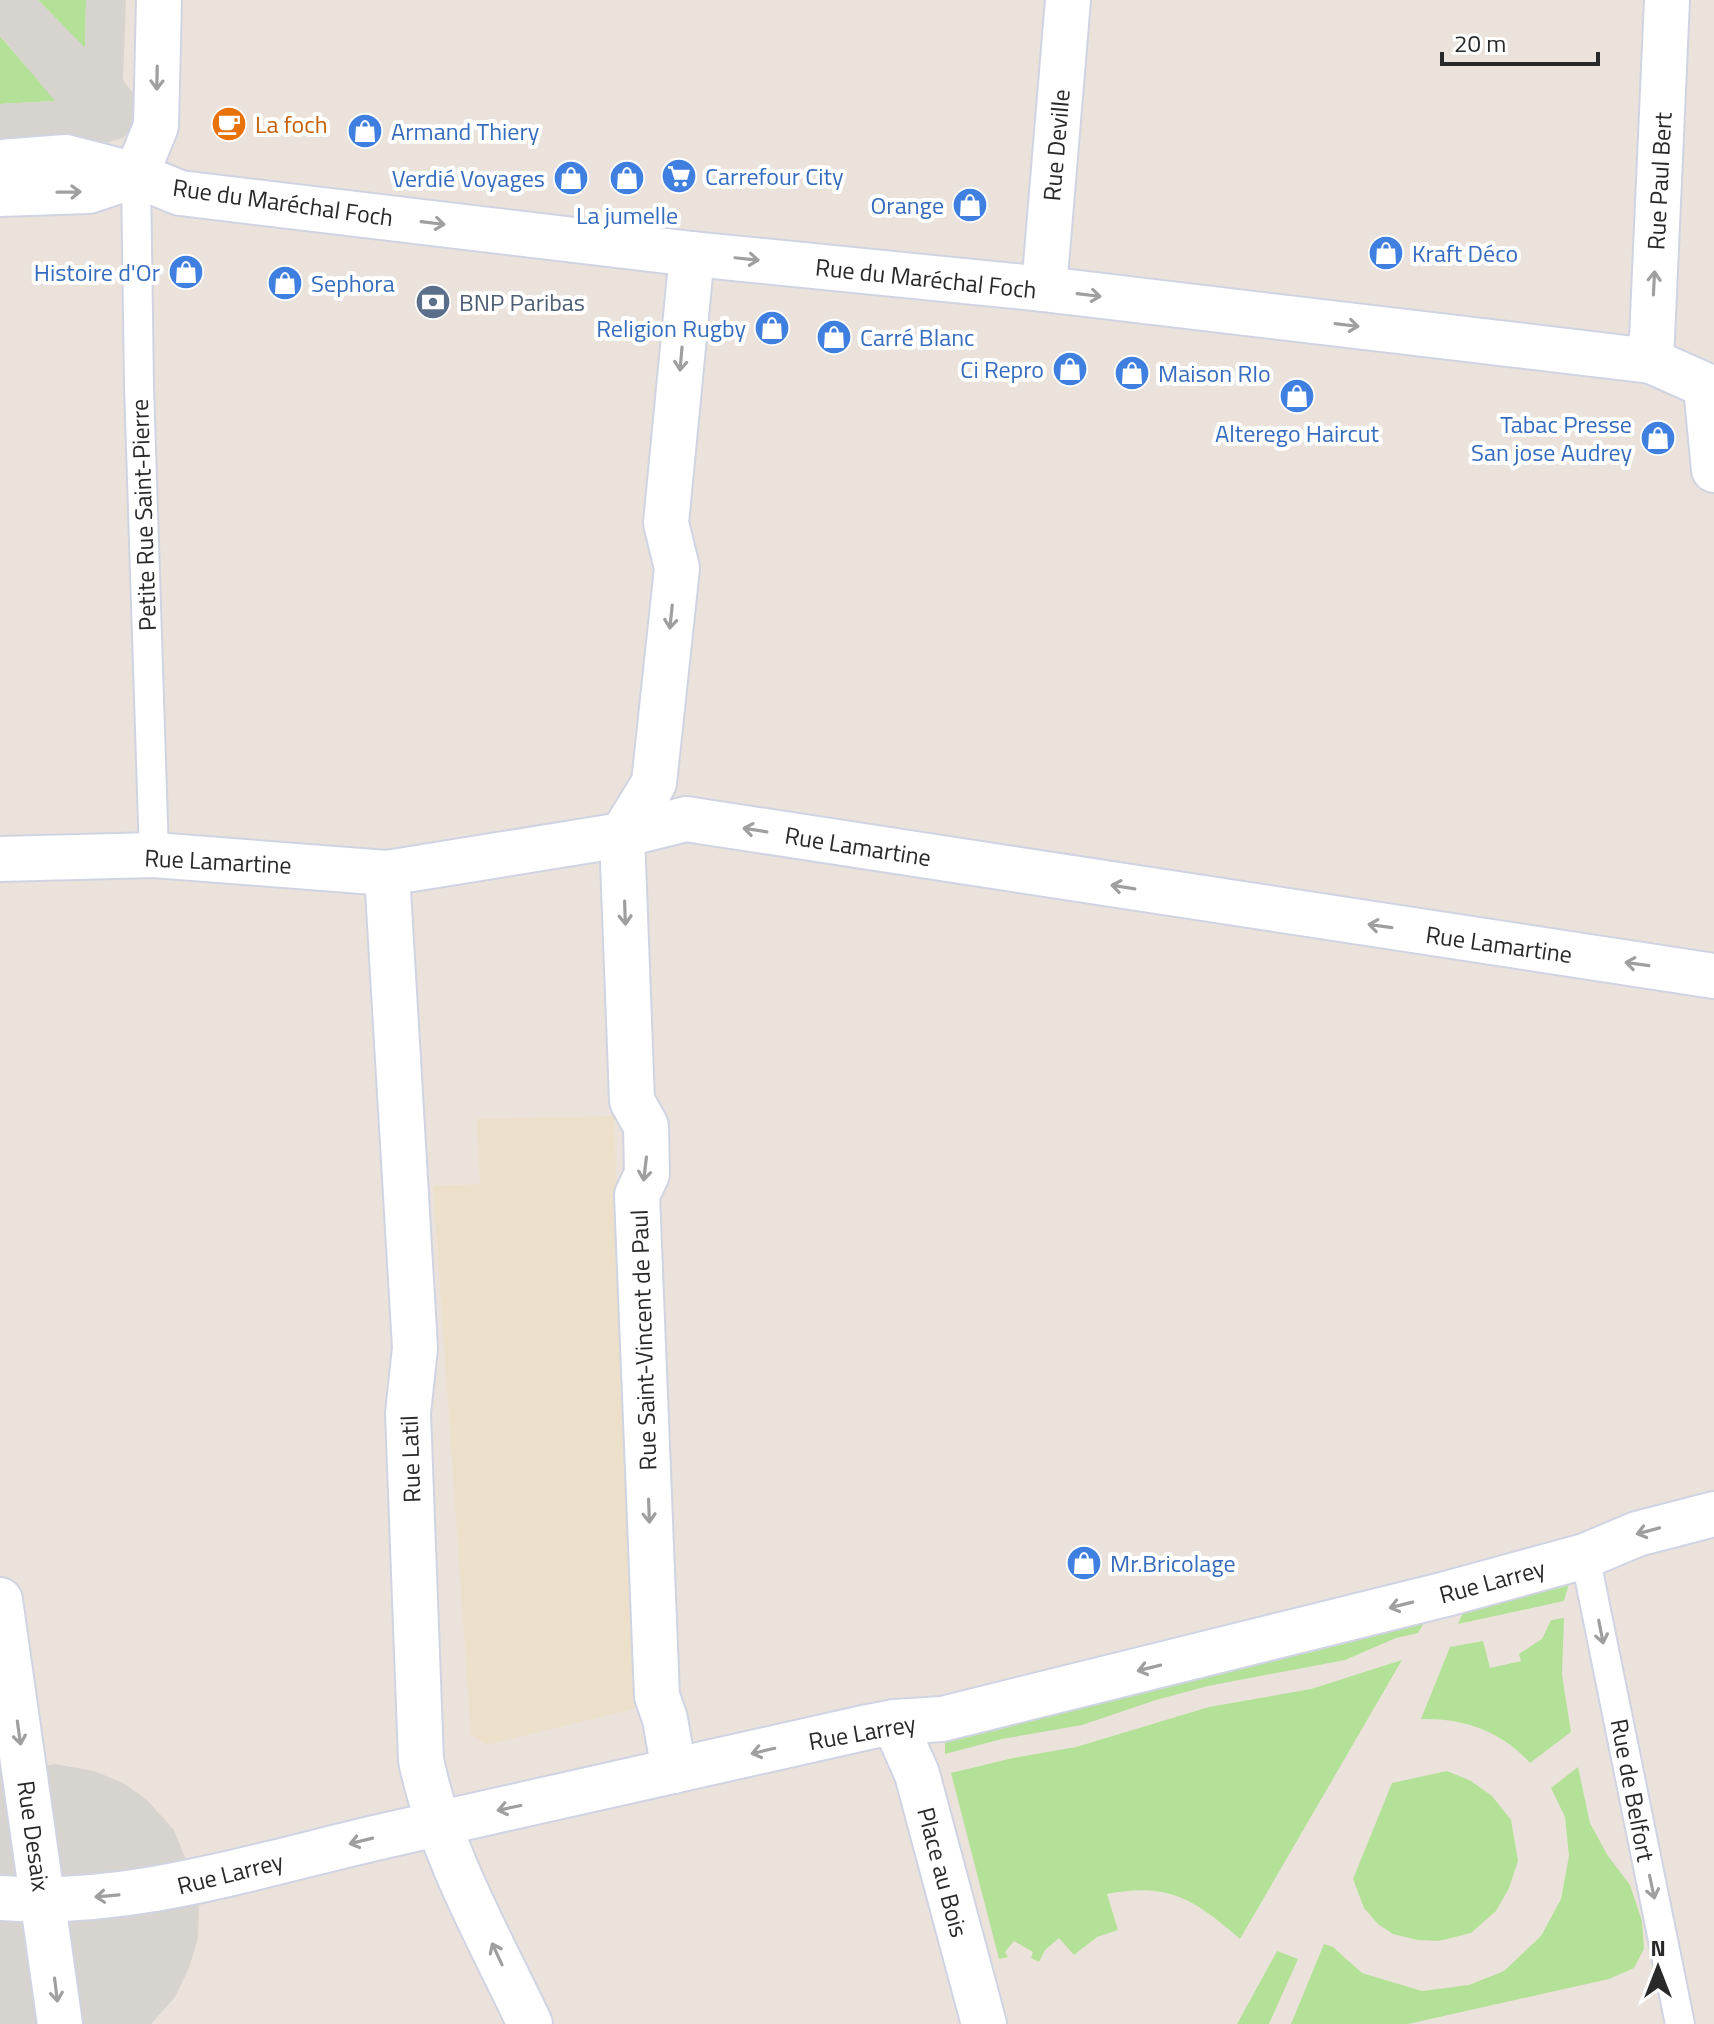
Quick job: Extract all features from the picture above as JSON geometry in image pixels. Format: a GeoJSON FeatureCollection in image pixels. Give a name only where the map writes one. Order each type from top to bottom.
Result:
{"type":"FeatureCollection","features":[{"type":"Feature","properties":{"kind":"street"},"geometry":{"type":"LineString","coordinates":[[0,194],[89,191],[136,175],[156,126],[159,0]]}},
{"type":"Feature","properties":{"kind":"street","name":"Rue Deville"},"geometry":{"type":"LineString","coordinates":[[1044,289],[1068,0]]}},
{"type":"Feature","properties":{"kind":"street","name":"Rue Paul Bert"},"geometry":{"type":"LineString","coordinates":[[1651,361],[1667,0]]}},
{"type":"Feature","properties":{"kind":"street","name":"Rue du Maréchal Foch"},"geometry":{"type":"LineString","coordinates":[[0,162],[66,157],[136,175],[180,193],[692,254],[1044,289],[1651,361],[1710,388]]}},
{"type":"Feature","properties":{"kind":"street"},"geometry":{"type":"LineString","coordinates":[[622,835],[654,783],[677,568],[666,523],[692,254]]}},
{"type":"Feature","properties":{"kind":"street"},"geometry":{"type":"LineString","coordinates":[[1710,388],[1714,470]]}},
{"type":"Feature","properties":{"kind":"street","name":"Rue Lamartine"},"geometry":{"type":"LineString","coordinates":[[0,859],[154,855],[387,873],[622,835],[686,819],[1714,976]]}},
{"type":"Feature","properties":{"kind":"street","name":"Rue Saint-Vincent de Paul"},"geometry":{"type":"LineString","coordinates":[[622,835],[632,1101],[646,1126],[647,1174],[637,1195],[657,1696],[665,1719],[674,1771]]}},
{"type":"Feature","properties":{"kind":"street","name":"Rue Latil"},"geometry":{"type":"LineString","coordinates":[[387,873],[415,1348],[408,1413],[421,1760],[437,1823],[530,2024]]}},
{"type":"Feature","properties":{"kind":"street","name":"Rue Larrey"},"geometry":{"type":"LineString","coordinates":[[0,1898],[44,1901],[150,1892],[437,1823],[894,1722],[942,1719],[1446,1594],[1585,1556],[1637,1534],[1714,1514]]}},
{"type":"Feature","properties":{"kind":"street","name":"Rue Desaix"},"geometry":{"type":"LineString","coordinates":[[0,1600],[60,2024]]}},
{"type":"Feature","properties":{"kind":"street","name":"Place au Bois"},"geometry":{"type":"LineString","coordinates":[[894,1722],[917,1774],[984,2024]]}},
{"type":"Feature","properties":{"kind":"lane","name":"Petite Rue Saint-Pierre"},"geometry":{"type":"LineString","coordinates":[[136,175],[139,386],[154,855]]}},
{"type":"Feature","properties":{"kind":"lane","name":"Rue de Belfort"},"geometry":{"type":"LineString","coordinates":[[1585,1556],[1680,2024]]}},
{"type":"Feature","properties":{"kind":"shaded area"},"geometry":{"type":"Polygon","coordinates":[[[0,0],[38,0],[85,48],[86,0],[126,0],[123,80],[136,97],[138,109],[133,127],[123,138],[97,146],[0,149],[0,104],[55,101],[0,35],[0,0]]]}},
{"type":"Feature","properties":{"kind":"shaded area"},"geometry":{"type":"Polygon","coordinates":[[[614,1116],[637,1708],[487,1745],[471,1735],[433,1186],[480,1184],[477,1119],[614,1116]]]}},
{"type":"Feature","properties":{"kind":"shaded area"},"geometry":{"type":"Polygon","coordinates":[[[55,1764],[94,1771],[123,1783],[146,1799],[174,1830],[194,1881],[199,1905],[198,1938],[189,1968],[175,1997],[151,2024],[0,2024],[0,1772],[55,1764]]]}},
{"type":"Feature","properties":{"kind":"green space"},"geometry":{"type":"Polygon","coordinates":[[[38,0],[86,0],[85,48],[38,0]]]}},
{"type":"Feature","properties":{"kind":"green space"},"geometry":{"type":"Polygon","coordinates":[[[0,36],[56,101],[0,104],[0,36]]]}},
{"type":"Feature","properties":{"kind":"green space"},"geometry":{"type":"Polygon","coordinates":[[[1570,1580],[1564,1601],[1458,1624],[1467,1603],[1570,1580]]]}},
{"type":"Feature","properties":{"kind":"green space"},"geometry":{"type":"Polygon","coordinates":[[[1430,1613],[1418,1633],[1396,1638],[1345,1660],[1208,1686],[1082,1725],[1002,1739],[945,1754],[945,1741],[956,1728],[1430,1613]]]}},
{"type":"Feature","properties":{"kind":"green space"},"geometry":{"type":"Polygon","coordinates":[[[1564,1618],[1562,1675],[1571,1732],[1530,1763],[1507,1742],[1481,1729],[1452,1721],[1421,1719],[1450,1647],[1483,1641],[1490,1668],[1521,1661],[1519,1654],[1542,1639],[1551,1620],[1564,1618]]]}},
{"type":"Feature","properties":{"kind":"green space"},"geometry":{"type":"Polygon","coordinates":[[[1402,1660],[1240,1939],[1209,1914],[1180,1897],[1148,1890],[1129,1891],[1107,1894],[1118,1930],[1097,1937],[1074,1955],[1059,1938],[1045,1950],[1039,1962],[1031,1958],[1033,1952],[1014,1941],[1005,1952],[1008,1957],[999,1959],[951,1773],[1076,1747],[1209,1707],[1311,1689],[1402,1660]]]}},
{"type":"Feature","properties":{"kind":"green space"},"geometry":{"type":"Polygon","coordinates":[[[1578,1767],[1590,1823],[1608,1856],[1630,1885],[1642,1921],[1644,1949],[1634,1968],[1609,1979],[1408,2024],[1291,2024],[1324,1944],[1333,1947],[1362,1973],[1422,1991],[1469,1985],[1504,1971],[1541,1936],[1561,1899],[1569,1856],[1565,1817],[1551,1788],[1578,1767]]]}},
{"type":"Feature","properties":{"kind":"green space"},"geometry":{"type":"Polygon","coordinates":[[[1447,1771],[1471,1781],[1492,1796],[1511,1820],[1518,1861],[1509,1888],[1496,1911],[1471,1933],[1439,1941],[1393,1934],[1378,1924],[1364,1908],[1353,1879],[1392,1783],[1447,1771]]]}},
{"type":"Feature","properties":{"kind":"green space"},"geometry":{"type":"Polygon","coordinates":[[[1277,1951],[1298,1959],[1269,2024],[1237,2024],[1277,1951]]]}},
{"type":"Feature","properties":{"kind":"place","name":"La foch"},"geometry":{"type":"Point","coordinates":[229,124]}},
{"type":"Feature","properties":{"kind":"place","name":"Armand Thiery"},"geometry":{"type":"Point","coordinates":[365,131]}},
{"type":"Feature","properties":{"kind":"place","name":"Carrefour City"},"geometry":{"type":"Point","coordinates":[679,176]}},
{"type":"Feature","properties":{"kind":"place","name":"Verdié Voyages"},"geometry":{"type":"Point","coordinates":[571,178]}},
{"type":"Feature","properties":{"kind":"place","name":"La jumelle"},"geometry":{"type":"Point","coordinates":[627,178]}},
{"type":"Feature","properties":{"kind":"place","name":"Orange"},"geometry":{"type":"Point","coordinates":[970,205]}},
{"type":"Feature","properties":{"kind":"place","name":"Kraft Déco"},"geometry":{"type":"Point","coordinates":[1386,253]}},
{"type":"Feature","properties":{"kind":"place","name":"Histoire d'Or"},"geometry":{"type":"Point","coordinates":[186,272]}},
{"type":"Feature","properties":{"kind":"place","name":"Sephora"},"geometry":{"type":"Point","coordinates":[285,283]}},
{"type":"Feature","properties":{"kind":"place","name":"BNP Paribas"},"geometry":{"type":"Point","coordinates":[433,302]}},
{"type":"Feature","properties":{"kind":"place","name":"Religion Rugby"},"geometry":{"type":"Point","coordinates":[772,328]}},
{"type":"Feature","properties":{"kind":"place","name":"Carré Blanc"},"geometry":{"type":"Point","coordinates":[834,337]}},
{"type":"Feature","properties":{"kind":"place","name":"Ci Repro"},"geometry":{"type":"Point","coordinates":[1070,369]}},
{"type":"Feature","properties":{"kind":"place","name":"Maison RIo"},"geometry":{"type":"Point","coordinates":[1132,373]}},
{"type":"Feature","properties":{"kind":"place","name":"Alterego Haircut"},"geometry":{"type":"Point","coordinates":[1297,396]}},
{"type":"Feature","properties":{"kind":"place","name":"Tabac Presse San jose Audrey"},"geometry":{"type":"Point","coordinates":[1658,438]}},
{"type":"Feature","properties":{"kind":"place","name":"Mr.Bricolage"},"geometry":{"type":"Point","coordinates":[1084,1563]}}]}
